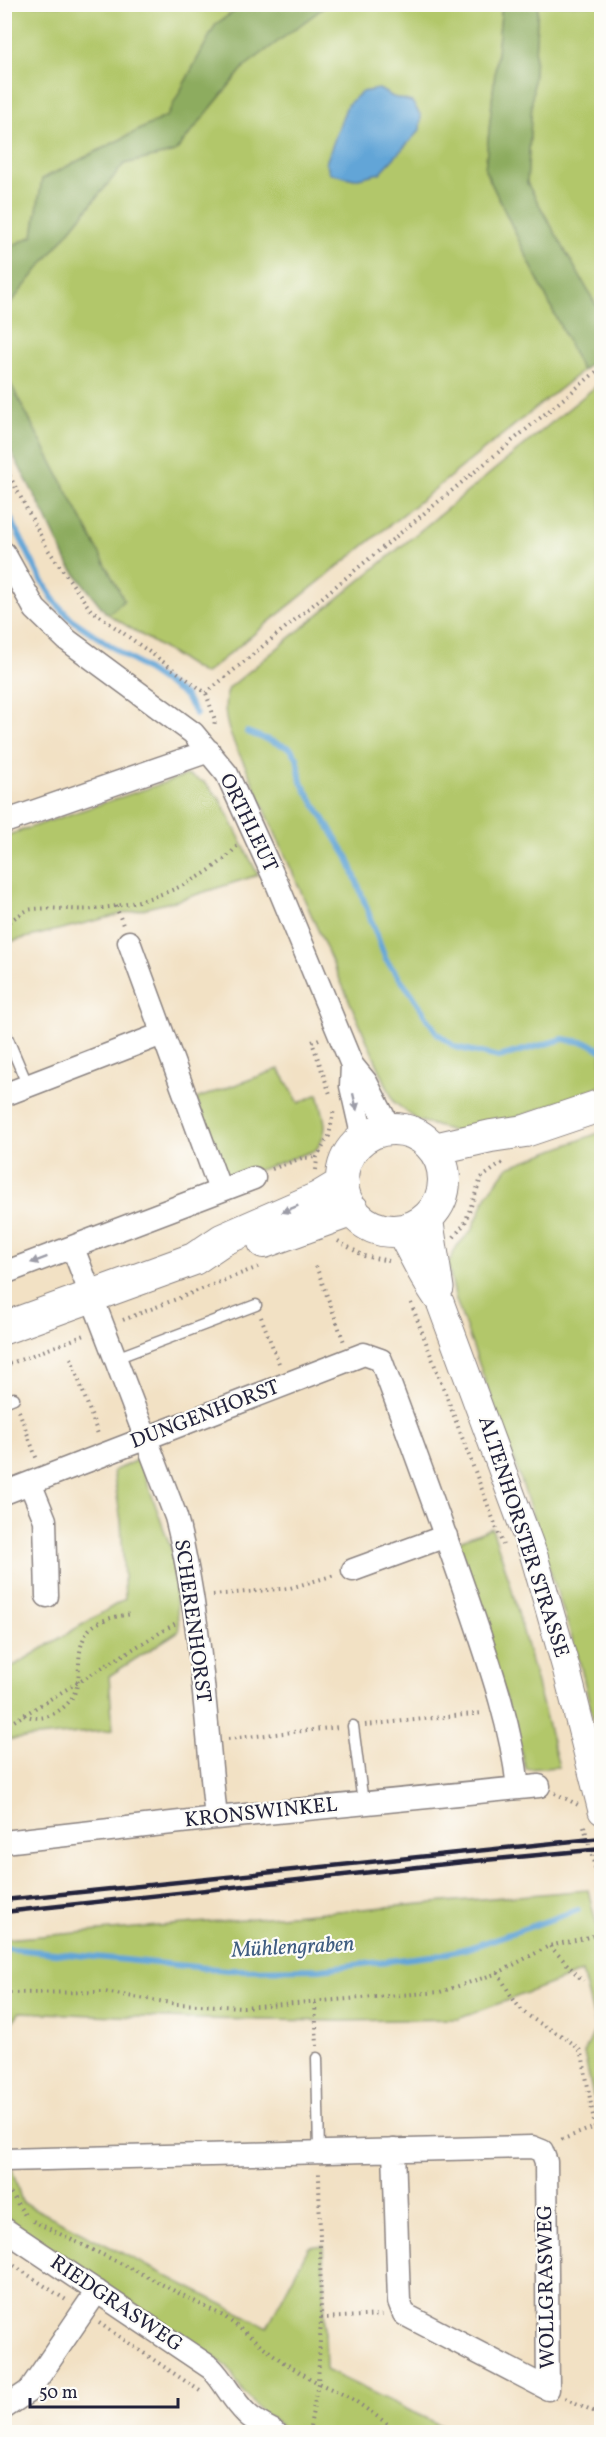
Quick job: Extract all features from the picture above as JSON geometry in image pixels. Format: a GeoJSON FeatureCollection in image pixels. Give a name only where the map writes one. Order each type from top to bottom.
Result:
{"type":"FeatureCollection","features":[{"type":"Feature","properties":{"kind":"main road"},"geometry":{"type":"LineString","coordinates":[[439,1162],[519,1145],[602,1105]]}},
{"type":"Feature","properties":{"kind":"main road"},"geometry":{"type":"LineString","coordinates":[[407,1130],[422,1137],[439,1162],[444,1190],[429,1217],[415,1226],[399,1231],[386,1231],[373,1227],[362,1220],[348,1197],[344,1166],[351,1151],[376,1134],[407,1130]]}},
{"type":"Feature","properties":{"kind":"main road"},"geometry":{"type":"LineString","coordinates":[[4,1328],[194,1259],[222,1240],[318,1198],[348,1197]]}},
{"type":"Feature","properties":{"kind":"street","name":"ORTHLEUT"},"geometry":{"type":"LineString","coordinates":[[4,553],[35,609],[66,640],[193,733],[227,774],[252,826],[352,1065],[366,1082],[376,1134]]}},
{"type":"Feature","properties":{"kind":"street"},"geometry":{"type":"LineString","coordinates":[[4,822],[209,751]]}},
{"type":"Feature","properties":{"kind":"street"},"geometry":{"type":"LineString","coordinates":[[129,942],[220,1190]]}},
{"type":"Feature","properties":{"kind":"street"},"geometry":{"type":"LineString","coordinates":[[4,1095],[162,1034]]}},
{"type":"Feature","properties":{"kind":"street"},"geometry":{"type":"LineString","coordinates":[[4,1273],[254,1178]]}},
{"type":"Feature","properties":{"kind":"street","name":"ALTENHORSTER STRASSE"},"geometry":{"type":"LineString","coordinates":[[429,1217],[440,1278],[440,1302]]}},
{"type":"Feature","properties":{"kind":"street","name":"ALTENHORSTER STRASSE"},"geometry":{"type":"LineString","coordinates":[[399,1231],[425,1282],[440,1302],[534,1556],[566,1668],[589,1803]]}},
{"type":"Feature","properties":{"kind":"street","name":"SCHERENHORST"},"geometry":{"type":"LineString","coordinates":[[73,1248],[176,1517],[186,1555],[194,1605],[216,1818]]}},
{"type":"Feature","properties":{"kind":"street","name":"DUNGENHORST"},"geometry":{"type":"LineString","coordinates":[[4,1493],[364,1354],[381,1360],[446,1536]]}},
{"type":"Feature","properties":{"kind":"street"},"geometry":{"type":"LineString","coordinates":[[37,1481],[45,1520],[47,1596]]}},
{"type":"Feature","properties":{"kind":"street"},"geometry":{"type":"LineString","coordinates":[[353,1570],[446,1536],[484,1649],[516,1764],[529,1787]]}},
{"type":"Feature","properties":{"kind":"street","name":"KRONSWINKEL"},"geometry":{"type":"LineString","coordinates":[[4,1842],[529,1787]]}},
{"type":"Feature","properties":{"kind":"street"},"geometry":{"type":"LineString","coordinates":[[4,2160],[532,2147],[542,2151]]}},
{"type":"Feature","properties":{"kind":"street"},"geometry":{"type":"LineString","coordinates":[[394,2150],[399,2301],[404,2314]]}},
{"type":"Feature","properties":{"kind":"street","name":"WOLLGRASWEG"},"geometry":{"type":"LineString","coordinates":[[404,2314],[548,2389],[546,2162],[542,2151]]}},
{"type":"Feature","properties":{"kind":"street","name":"RIEDGRASWEG"},"geometry":{"type":"LineString","coordinates":[[4,2229],[211,2368],[224,2381],[235,2400],[248,2415],[275,2433]]}},
{"type":"Feature","properties":{"kind":"street"},"geometry":{"type":"LineString","coordinates":[[4,2408],[29,2391],[97,2290]]}},
{"type":"Feature","properties":{"kind":"lane"},"geometry":{"type":"LineString","coordinates":[[4,1030],[28,1086]]}},
{"type":"Feature","properties":{"kind":"lane"},"geometry":{"type":"LineString","coordinates":[[116,1358],[256,1305]]}},
{"type":"Feature","properties":{"kind":"lane"},"geometry":{"type":"LineString","coordinates":[[353,1726],[363,1803]]}},
{"type":"Feature","properties":{"kind":"lane"},"geometry":{"type":"LineString","coordinates":[[317,2058],[319,2152]]}},
{"type":"Feature","properties":{"kind":"path"},"geometry":{"type":"LineString","coordinates":[[206,693],[602,367]]}},
{"type":"Feature","properties":{"kind":"path"},"geometry":{"type":"LineString","coordinates":[[4,465],[47,548],[90,609],[206,693],[215,720],[209,751]]}},
{"type":"Feature","properties":{"kind":"path"},"geometry":{"type":"LineString","coordinates":[[4,924],[28,910],[92,909],[116,906],[144,899],[204,876],[224,861],[252,826]]}},
{"type":"Feature","properties":{"kind":"path"},"geometry":{"type":"LineString","coordinates":[[330,1096],[312,1042],[339,1031]]}},
{"type":"Feature","properties":{"kind":"path"},"geometry":{"type":"LineString","coordinates":[[254,1178],[262,1172],[302,1158],[317,1157],[329,1136],[334,1107]]}},
{"type":"Feature","properties":{"kind":"path"},"geometry":{"type":"LineString","coordinates":[[451,1241],[465,1223],[481,1178],[519,1145]]}},
{"type":"Feature","properties":{"kind":"path"},"geometry":{"type":"LineString","coordinates":[[4,1366],[267,1264]]}},
{"type":"Feature","properties":{"kind":"path"},"geometry":{"type":"LineString","coordinates":[[316,1266],[351,1359]]}},
{"type":"Feature","properties":{"kind":"path"},"geometry":{"type":"LineString","coordinates":[[409,1298],[504,1549]]}},
{"type":"Feature","properties":{"kind":"path"},"geometry":{"type":"LineString","coordinates":[[256,1305],[287,1384]]}},
{"type":"Feature","properties":{"kind":"path"},"geometry":{"type":"LineString","coordinates":[[71,1358],[105,1454]]}},
{"type":"Feature","properties":{"kind":"path"},"geometry":{"type":"LineString","coordinates":[[9,1400],[37,1481]]}},
{"type":"Feature","properties":{"kind":"path"},"geometry":{"type":"LineString","coordinates":[[4,1726],[78,1682],[194,1605],[290,1588],[353,1570]]}},
{"type":"Feature","properties":{"kind":"path"},"geometry":{"type":"LineString","coordinates":[[23,1715],[36,1719],[53,1714],[70,1703],[78,1682],[86,1632],[106,1619],[132,1614]]}},
{"type":"Feature","properties":{"kind":"path"},"geometry":{"type":"LineString","coordinates":[[208,1741],[501,1711]]}},
{"type":"Feature","properties":{"kind":"path"},"geometry":{"type":"LineString","coordinates":[[529,1787],[540,1780],[550,1779],[553,1792],[589,1803],[602,1894]]}},
{"type":"Feature","properties":{"kind":"path"},"geometry":{"type":"LineString","coordinates":[[5,1994],[104,1992],[177,2004],[243,2007],[440,1992],[498,1973],[549,1946],[602,1934]]}},
{"type":"Feature","properties":{"kind":"path"},"geometry":{"type":"LineString","coordinates":[[549,1946],[583,1982]]}},
{"type":"Feature","properties":{"kind":"path"},"geometry":{"type":"LineString","coordinates":[[498,1973],[515,2002],[525,2013],[575,2045],[582,2053],[595,2127],[554,2142],[542,2151]]}},
{"type":"Feature","properties":{"kind":"path"},"geometry":{"type":"LineString","coordinates":[[315,2003],[317,2058]]}},
{"type":"Feature","properties":{"kind":"path"},"geometry":{"type":"LineString","coordinates":[[309,2433],[318,2384],[321,2318],[319,2152]]}},
{"type":"Feature","properties":{"kind":"path"},"geometry":{"type":"LineString","coordinates":[[4,2183],[26,2218],[225,2317],[283,2362],[318,2384],[351,2398],[399,2433]]}},
{"type":"Feature","properties":{"kind":"path"},"geometry":{"type":"LineString","coordinates":[[4,2259],[205,2394]]}},
{"type":"Feature","properties":{"kind":"path"},"geometry":{"type":"LineString","coordinates":[[321,2318],[404,2314]]}},
{"type":"Feature","properties":{"kind":"path"},"geometry":{"type":"LineString","coordinates":[[548,2389],[602,2415]]}},
{"type":"Feature","properties":{"kind":"green space"},"geometry":{"type":"Polygon","coordinates":[[[5,5],[244,5],[216,24],[167,116],[42,179],[33,236],[5,249],[5,5]]]}},
{"type":"Feature","properties":{"kind":"green space"},"geometry":{"type":"Polygon","coordinates":[[[244,5],[327,5],[245,66],[175,152],[124,164],[5,310],[5,249],[33,236],[42,179],[167,116],[216,24],[244,5]]]}},
{"type":"Feature","properties":{"kind":"green space"},"geometry":{"type":"Polygon","coordinates":[[[327,5],[502,5],[485,170],[582,371],[204,674],[106,613],[112,611],[124,600],[5,373],[5,310],[124,164],[175,152],[245,66],[327,5]]]}},
{"type":"Feature","properties":{"kind":"green space"},"geometry":{"type":"Polygon","coordinates":[[[502,5],[538,5],[527,183],[601,314],[601,354],[582,371],[485,170],[502,5]]]}},
{"type":"Feature","properties":{"kind":"green space"},"geometry":{"type":"Polygon","coordinates":[[[538,5],[601,5],[601,314],[527,183],[538,5]]]}},
{"type":"Feature","properties":{"kind":"green space"},"geometry":{"type":"Polygon","coordinates":[[[5,373],[124,600],[112,611],[106,613],[68,564],[5,440],[5,373]]]}},
{"type":"Feature","properties":{"kind":"green space"},"geometry":{"type":"Polygon","coordinates":[[[601,382],[601,1086],[468,1136],[417,1120],[394,1102],[232,739],[226,719],[226,698],[229,688],[601,382]]]}},
{"type":"Feature","properties":{"kind":"green space"},"geometry":{"type":"Polygon","coordinates":[[[187,775],[204,782],[220,799],[258,875],[179,900],[5,943],[5,836],[187,775]]]}},
{"type":"Feature","properties":{"kind":"green space"},"geometry":{"type":"Polygon","coordinates":[[[279,1069],[299,1103],[318,1094],[325,1123],[321,1142],[316,1150],[227,1181],[196,1099],[279,1069]]]}},
{"type":"Feature","properties":{"kind":"green space"},"geometry":{"type":"Polygon","coordinates":[[[601,1132],[601,1752],[580,1663],[523,1486],[456,1300],[448,1265],[457,1246],[472,1230],[487,1195],[508,1167],[601,1132]]]}},
{"type":"Feature","properties":{"kind":"green space"},"geometry":{"type":"Polygon","coordinates":[[[139,1459],[172,1552],[179,1631],[109,1676],[113,1730],[5,1740],[5,1671],[125,1599],[121,1521],[113,1471],[139,1459]]]}},
{"type":"Feature","properties":{"kind":"green space"},"geometry":{"type":"Polygon","coordinates":[[[492,1528],[509,1579],[559,1767],[526,1769],[459,1541],[492,1528]]]}},
{"type":"Feature","properties":{"kind":"green space"},"geometry":{"type":"Polygon","coordinates":[[[588,1890],[601,1943],[601,2134],[584,2053],[596,2027],[582,1972],[458,2019],[340,2021],[190,2019],[20,2012],[5,2031],[5,1939],[588,1890]]]}},
{"type":"Feature","properties":{"kind":"green space"},"geometry":{"type":"Polygon","coordinates":[[[12,2169],[22,2202],[267,2327],[309,2247],[323,2245],[326,2370],[454,2432],[290,2432],[262,2412],[243,2392],[228,2367],[5,2217],[5,2180],[12,2169]]]}},
{"type":"Feature","properties":{"kind":"water"},"geometry":{"type":"Polygon","coordinates":[[[379,89],[393,97],[412,102],[421,116],[420,130],[380,173],[354,179],[330,173],[326,163],[347,105],[362,92],[379,89]]]}},
{"type":"Feature","properties":{"kind":"waterway"},"geometry":{"type":"LineString","coordinates":[[4,505],[55,602],[71,619],[185,696],[196,714]]}},
{"type":"Feature","properties":{"kind":"waterway"},"geometry":{"type":"LineString","coordinates":[[247,732],[290,748],[297,757],[301,782],[348,858],[386,960],[412,994],[437,1033],[455,1047],[499,1057],[563,1039],[589,1043],[602,1051]]}},
{"type":"Feature","properties":{"kind":"waterway","name":"Mühlengraben"},"geometry":{"type":"LineString","coordinates":[[4,1948],[227,1970],[320,1969],[439,1955],[472,1947],[578,1910]]}},
{"type":"Feature","properties":{"kind":"railway"},"geometry":{"type":"LineString","coordinates":[[4,1900],[602,1838]]}},
{"type":"Feature","properties":{"kind":"railway"},"geometry":{"type":"LineString","coordinates":[[4,1912],[602,1849]]}}]}
